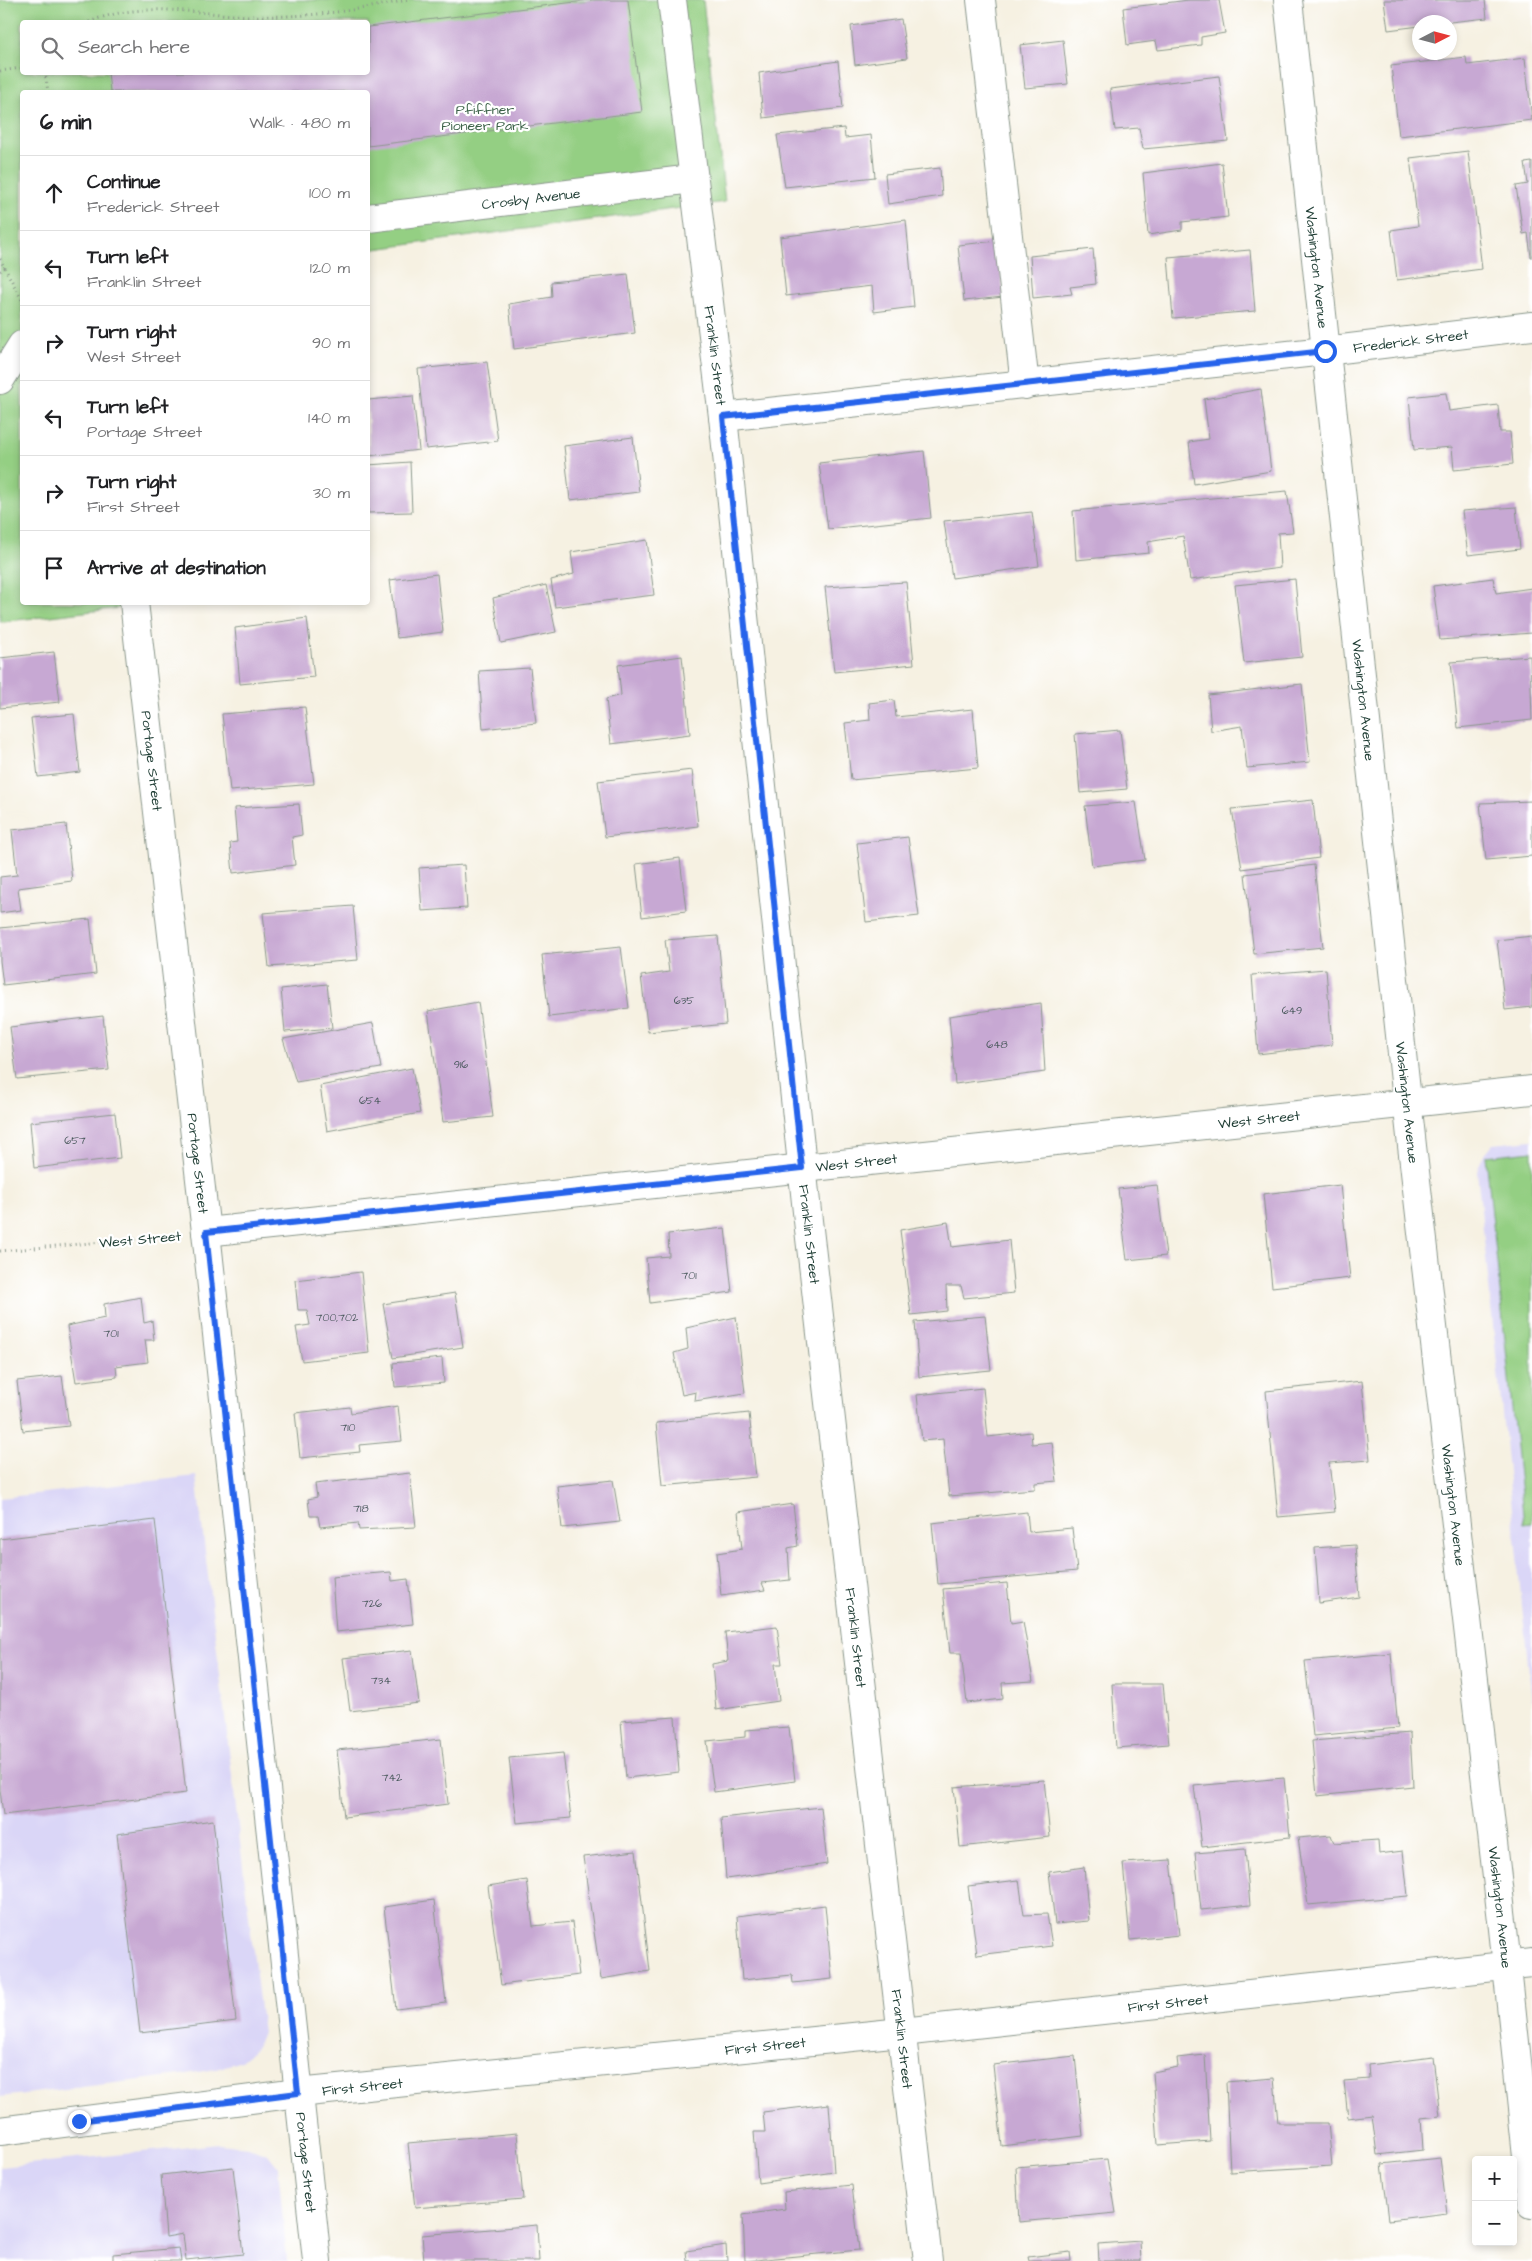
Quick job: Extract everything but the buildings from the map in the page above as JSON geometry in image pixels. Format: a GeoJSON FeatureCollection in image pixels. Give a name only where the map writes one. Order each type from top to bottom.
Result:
{"type":"FeatureCollection","features":[{"type":"Feature","properties":{"kind":"street","name":"Franklin Street"},"geometry":{"type":"LineString","coordinates":[[672,0],[723,417],[802,1168],[928,2261]]}},
{"type":"Feature","properties":{"kind":"street"},"geometry":{"type":"LineString","coordinates":[[981,0],[1025,384]]}},
{"type":"Feature","properties":{"kind":"street","name":"Washington Avenue"},"geometry":{"type":"LineString","coordinates":[[1288,0],[1408,1103],[1520,1964],[1532,2203]]}},
{"type":"Feature","properties":{"kind":"street","name":"Crosby Avenue"},"geometry":{"type":"LineString","coordinates":[[370,218],[693,179]]}},
{"type":"Feature","properties":{"kind":"street","name":"Frederick Street"},"geometry":{"type":"LineString","coordinates":[[723,417],[1325,351],[1532,326]]}},
{"type":"Feature","properties":{"kind":"street"},"geometry":{"type":"LineString","coordinates":[[0,380],[20,348]]}},
{"type":"Feature","properties":{"kind":"street","name":"Portage Street"},"geometry":{"type":"LineString","coordinates":[[134,605],[206,1232],[317,2261]]}},
{"type":"Feature","properties":{"kind":"street","name":"West Street"},"geometry":{"type":"LineString","coordinates":[[206,1232],[1532,1090]]}},
{"type":"Feature","properties":{"kind":"street","name":"First Street"},"geometry":{"type":"LineString","coordinates":[[0,2131],[298,2093],[902,2032],[1520,1964]]}},
{"type":"Feature","properties":{"kind":"path"},"geometry":{"type":"LineString","coordinates":[[94,20],[106,15],[131,10],[177,8],[250,16],[330,14],[407,0]]}},
{"type":"Feature","properties":{"kind":"path"},"geometry":{"type":"LineString","coordinates":[[0,71],[20,68]]}},
{"type":"Feature","properties":{"kind":"path"},"geometry":{"type":"LineString","coordinates":[[45,75],[48,90]]}},
{"type":"Feature","properties":{"kind":"path"},"geometry":{"type":"LineString","coordinates":[[0,259],[20,296]]}},
{"type":"Feature","properties":{"kind":"path"},"geometry":{"type":"LineString","coordinates":[[0,271],[5,267]]}},
{"type":"Feature","properties":{"kind":"path","name":"West Street"},"geometry":{"type":"LineString","coordinates":[[0,1251],[206,1232]]}},
{"type":"Feature","properties":{"kind":"shaded area"},"geometry":{"type":"Polygon","coordinates":[[[1532,1140],[1532,1702],[1477,1171],[1483,1156],[1493,1144],[1532,1140]]]}},
{"type":"Feature","properties":{"kind":"shaded area"},"geometry":{"type":"Polygon","coordinates":[[[196,1476],[263,2033],[256,2048],[241,2061],[216,2069],[0,2097],[0,1498],[196,1476]]]}},
{"type":"Feature","properties":{"kind":"shaded area"},"geometry":{"type":"Polygon","coordinates":[[[219,2144],[248,2147],[268,2154],[278,2167],[287,2261],[0,2261],[0,2167],[219,2144]]]}},
{"type":"Feature","properties":{"kind":"green space","name":"Pfiffner Pioneer Park"},"geometry":{"type":"Polygon","coordinates":[[[0,0],[703,0],[725,202],[370,250],[370,90],[20,90],[20,605],[144,605],[0,622],[0,0]]]}},
{"type":"Feature","properties":{"kind":"green space"},"geometry":{"type":"Polygon","coordinates":[[[1532,1151],[1532,1523],[1524,1524],[1486,1156],[1532,1151]]]}},
{"type":"Feature","properties":{"kind":"route"},"geometry":{"type":"LineString","coordinates":[[79,2121],[298,2093],[206,1232],[802,1168],[723,417],[1325,351]]}}]}
